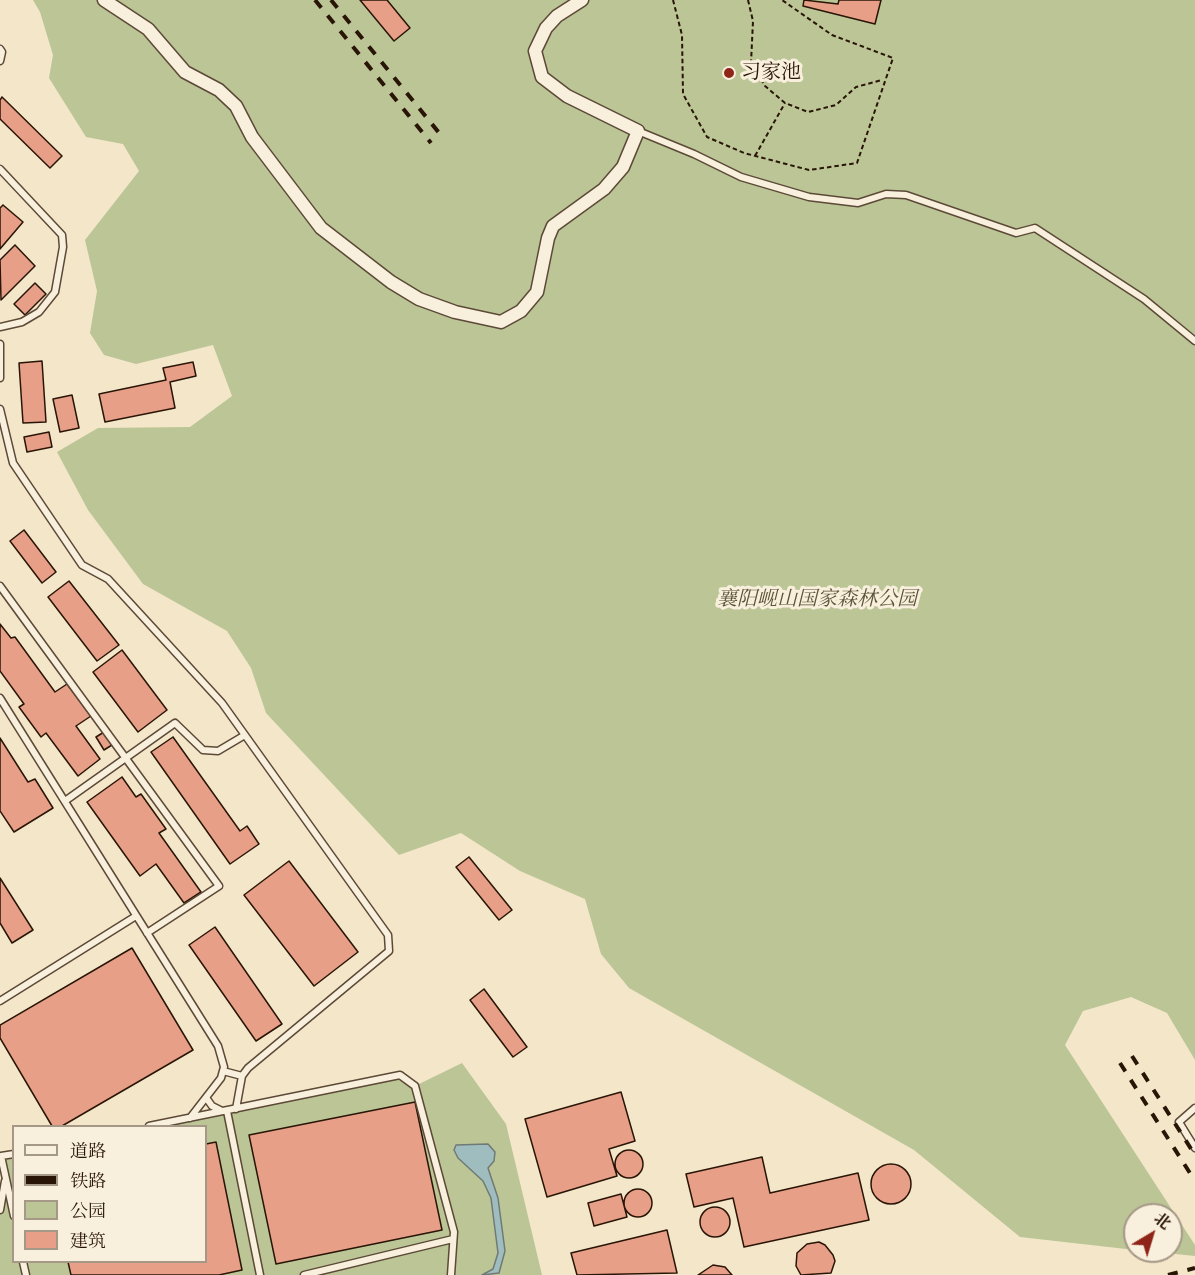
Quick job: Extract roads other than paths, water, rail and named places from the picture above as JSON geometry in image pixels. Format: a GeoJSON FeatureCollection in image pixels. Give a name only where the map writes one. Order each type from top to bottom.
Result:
{"type":"FeatureCollection","features":[{"type":"Feature","properties":{"kind":"street"},"geometry":{"type":"LineString","coordinates":[[104,0],[128,13],[148,30],[185,72],[219,90],[236,106],[252,137],[321,228],[391,282],[418,298],[455,312],[501,322],[521,311],[537,292],[548,238],[553,226],[604,189],[623,166],[638,131],[567,96],[542,77],[535,51],[538,43],[557,16],[582,0]]}},
{"type":"Feature","properties":{"kind":"lane"},"geometry":{"type":"LineString","coordinates":[[0,49],[2,52],[0,61]]}},
{"type":"Feature","properties":{"kind":"lane"},"geometry":{"type":"LineString","coordinates":[[638,131],[694,154],[741,177],[809,196],[858,203],[886,194],[906,195],[1016,233],[1035,228],[1144,299],[1195,341]]}},
{"type":"Feature","properties":{"kind":"lane"},"geometry":{"type":"LineString","coordinates":[[0,169],[62,235],[63,247],[55,292],[39,312],[22,322],[0,327]]}},
{"type":"Feature","properties":{"kind":"lane"},"geometry":{"type":"LineString","coordinates":[[0,344],[0,378]]}},
{"type":"Feature","properties":{"kind":"lane"},"geometry":{"type":"LineString","coordinates":[[0,410],[13,463],[82,565],[108,579],[222,703],[388,935],[389,951],[242,1076],[236,1109]]}},
{"type":"Feature","properties":{"kind":"lane"},"geometry":{"type":"LineString","coordinates":[[0,586],[219,886],[147,933]]}},
{"type":"Feature","properties":{"kind":"lane"},"geometry":{"type":"LineString","coordinates":[[0,698],[218,1046],[223,1071],[207,1099],[190,1118]]}},
{"type":"Feature","properties":{"kind":"lane"},"geometry":{"type":"LineString","coordinates":[[65,801],[175,723],[203,750],[218,751],[245,735]]}},
{"type":"Feature","properties":{"kind":"lane"},"geometry":{"type":"LineString","coordinates":[[0,1001],[136,916]]}},
{"type":"Feature","properties":{"kind":"lane"},"geometry":{"type":"LineString","coordinates":[[223,1071],[242,1076]]}},
{"type":"Feature","properties":{"kind":"lane"},"geometry":{"type":"LineString","coordinates":[[153,1125],[400,1075],[415,1086],[453,1232],[451,1275]]}},
{"type":"Feature","properties":{"kind":"lane"},"geometry":{"type":"LineString","coordinates":[[207,1099],[212,1106],[224,1111]]}},
{"type":"Feature","properties":{"kind":"lane"},"geometry":{"type":"LineString","coordinates":[[1195,1108],[1179,1122],[1195,1148]]}},
{"type":"Feature","properties":{"kind":"lane"},"geometry":{"type":"LineString","coordinates":[[224,1111],[260,1275]]}},
{"type":"Feature","properties":{"kind":"lane"},"geometry":{"type":"LineString","coordinates":[[1,1154],[12,1206]]}},
{"type":"Feature","properties":{"kind":"lane"},"geometry":{"type":"LineString","coordinates":[[0,1210],[6,1178]]}},
{"type":"Feature","properties":{"kind":"lane"},"geometry":{"type":"LineString","coordinates":[[304,1275],[453,1239]]}},
{"type":"Feature","properties":{"kind":"water"},"geometry":{"type":"Polygon","coordinates":[[[488,1144],[495,1152],[494,1161],[488,1168],[498,1198],[505,1251],[499,1273],[482,1275],[493,1269],[498,1253],[491,1198],[483,1181],[458,1158],[454,1150],[456,1145],[488,1144]]]}},
{"type":"Feature","properties":{"kind":"railway"},"geometry":{"type":"LineString","coordinates":[[315,0],[431,143]]}},
{"type":"Feature","properties":{"kind":"railway"},"geometry":{"type":"LineString","coordinates":[[331,0],[440,134]]}},
{"type":"Feature","properties":{"kind":"railway"},"geometry":{"type":"LineString","coordinates":[[1132,1056],[1195,1155]]}},
{"type":"Feature","properties":{"kind":"railway"},"geometry":{"type":"LineString","coordinates":[[1120,1063],[1195,1181]]}},
{"type":"Feature","properties":{"kind":"railway"},"geometry":{"type":"LineString","coordinates":[[1168,1275],[1195,1268]]}},
{"type":"Feature","properties":{"kind":"place","name":"习家池"},"geometry":{"type":"Point","coordinates":[729,73]}},
{"type":"Feature","properties":{"kind":"park label","name":"襄阳岘山国家森林公园"},"geometry":{"type":"Point","coordinates":[817,600]}}]}
